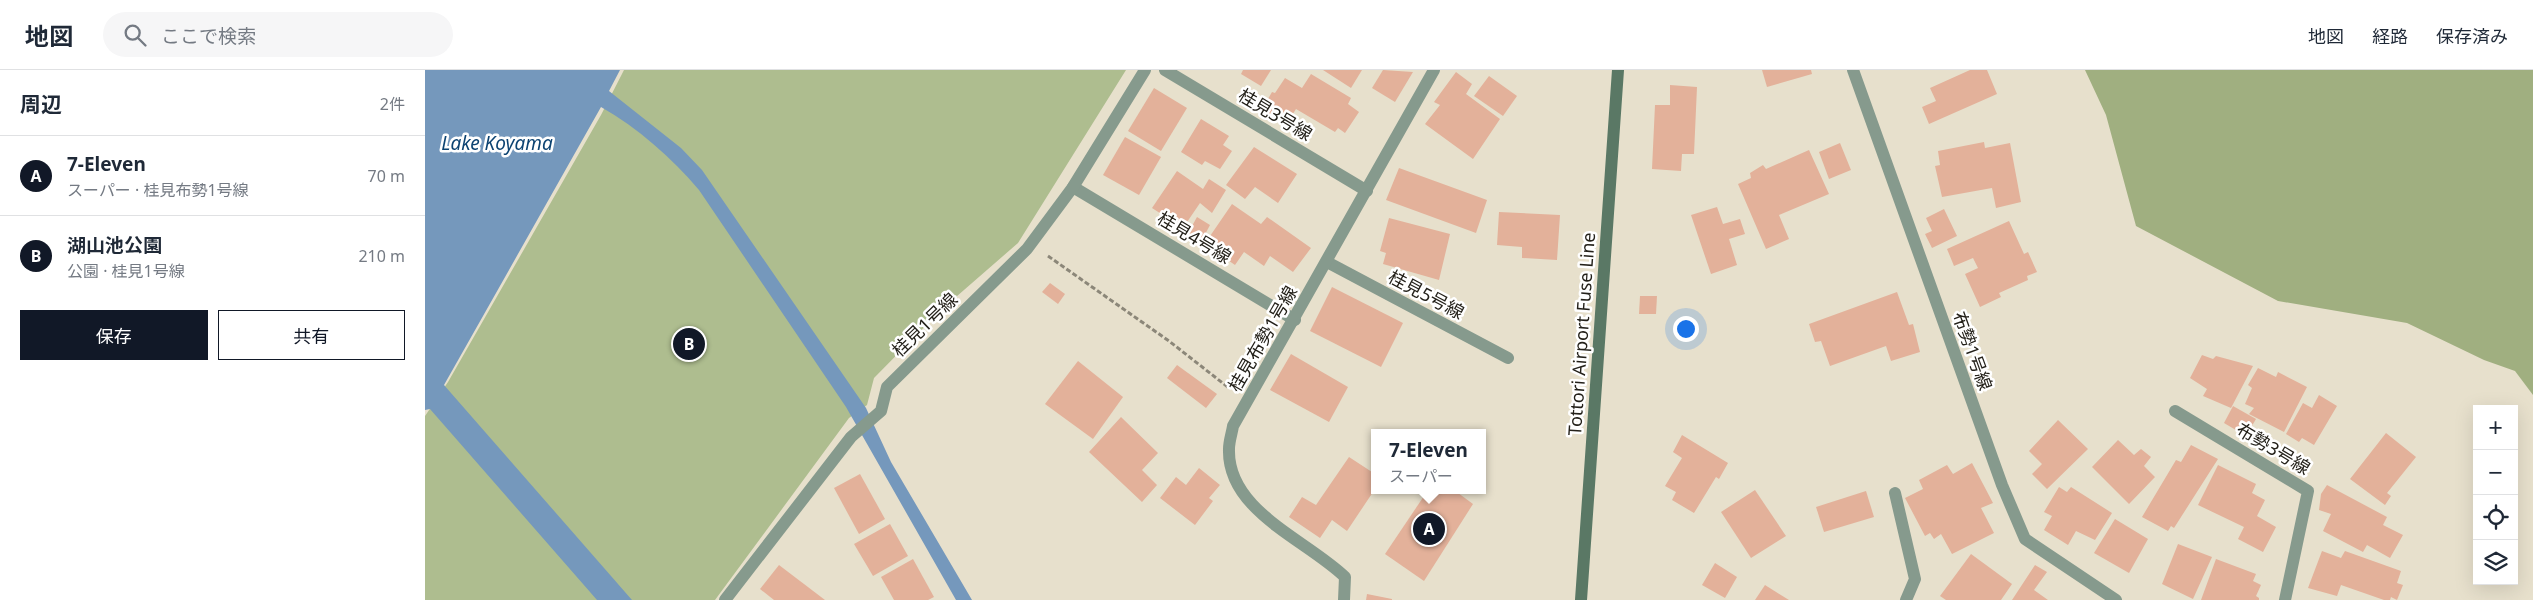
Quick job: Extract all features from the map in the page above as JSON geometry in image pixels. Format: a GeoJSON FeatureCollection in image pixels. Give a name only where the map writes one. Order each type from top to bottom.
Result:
{"type":"FeatureCollection","features":[{"type":"Feature","properties":{"kind":"main road","name":"Tottori Airport Fuse Line"},"geometry":{"type":"LineString","coordinates":[[1581,600],[1618,70]]}},
{"type":"Feature","properties":{"kind":"street","name":"桂見1号線"},"geometry":{"type":"LineString","coordinates":[[725,600],[851,437],[881,412],[887,387],[1031,245],[1073,187],[1145,70]]}},
{"type":"Feature","properties":{"kind":"street","name":"桂見3号線"},"geometry":{"type":"LineString","coordinates":[[1165,70],[1367,191]]}},
{"type":"Feature","properties":{"kind":"street","name":"桂見布勢1号線"},"geometry":{"type":"LineString","coordinates":[[1344,600],[1345,577],[1332,564],[1261,514],[1240,491],[1231,469],[1229,448],[1233,426],[1295,320],[1433,70]]}},
{"type":"Feature","properties":{"kind":"street","name":"布勢1号線"},"geometry":{"type":"LineString","coordinates":[[1853,70],[1999,476],[2025,539],[2116,600]]}},
{"type":"Feature","properties":{"kind":"street","name":"桂見4号線"},"geometry":{"type":"LineString","coordinates":[[1073,187],[1295,320]]}},
{"type":"Feature","properties":{"kind":"street","name":"桂見5号線"},"geometry":{"type":"LineString","coordinates":[[1327,262],[1507,358]]}},
{"type":"Feature","properties":{"kind":"street","name":"布勢3号線"},"geometry":{"type":"LineString","coordinates":[[2175,412],[2309,491],[2285,600]]}},
{"type":"Feature","properties":{"kind":"street"},"geometry":{"type":"LineString","coordinates":[[1895,493],[1915,579],[1906,600]]}},
{"type":"Feature","properties":{"kind":"path"},"geometry":{"type":"LineString","coordinates":[[1031,245],[1169,341],[1247,402]]}},
{"type":"Feature","properties":{"kind":"green space"},"geometry":{"type":"Polygon","coordinates":[[[624,70],[1126,70],[1018,243],[941,310],[874,378],[867,405],[849,418],[715,600],[425,600],[425,416],[448,382],[601,115],[624,70]]]}},
{"type":"Feature","properties":{"kind":"green space"},"geometry":{"type":"Polygon","coordinates":[[[2085,70],[2533,70],[2533,395],[2515,371],[2484,360],[2407,323],[2278,301],[2136,226],[2106,115],[2085,70]]]}},
{"type":"Feature","properties":{"kind":"water","name":"Lake Koyama"},"geometry":{"type":"Polygon","coordinates":[[[425,70],[620,70],[609,91],[681,148],[702,170],[866,408],[891,462],[972,600],[956,600],[846,407],[699,190],[654,144],[628,124],[601,107],[444,385],[632,600],[597,600],[430,409],[425,410],[425,70]]]}},
{"type":"Feature","properties":{"kind":"building"},"geometry":{"type":"Polygon","coordinates":[[[1243,70],[1271,70],[1261,86],[1241,74],[1243,70]]]}},
{"type":"Feature","properties":{"kind":"building"},"geometry":{"type":"Polygon","coordinates":[[[1323,70],[1362,70],[1351,88],[1323,70]]]}},
{"type":"Feature","properties":{"kind":"building"},"geometry":{"type":"Polygon","coordinates":[[[1383,70],[1413,72],[1395,102],[1372,88],[1383,70]]]}},
{"type":"Feature","properties":{"kind":"building"},"geometry":{"type":"Polygon","coordinates":[[[1762,70],[1811,70],[1812,74],[1767,87],[1762,70]]]}},
{"type":"Feature","properties":{"kind":"building"},"geometry":{"type":"Polygon","coordinates":[[[1970,70],[1987,70],[1997,94],[1929,124],[1922,107],[1936,101],[1930,88],[1970,70]]]}},
{"type":"Feature","properties":{"kind":"building"},"geometry":{"type":"Polygon","coordinates":[[[1456,72],[1472,84],[1466,94],[1500,119],[1473,159],[1425,124],[1440,105],[1434,102],[1456,72]]]}},
{"type":"Feature","properties":{"kind":"building"},"geometry":{"type":"Polygon","coordinates":[[[1311,74],[1351,98],[1348,104],[1359,112],[1345,133],[1338,128],[1335,132],[1296,109],[1286,125],[1261,111],[1272,92],[1275,93],[1285,78],[1302,88],[1311,74]]]}},
{"type":"Feature","properties":{"kind":"building"},"geometry":{"type":"Polygon","coordinates":[[[1489,76],[1517,96],[1503,116],[1474,96],[1489,76]]]}},
{"type":"Feature","properties":{"kind":"building"},"geometry":{"type":"Polygon","coordinates":[[[1670,85],[1697,87],[1694,154],[1682,154],[1681,171],[1652,169],[1655,105],[1670,105],[1670,85]]]}},
{"type":"Feature","properties":{"kind":"building"},"geometry":{"type":"Polygon","coordinates":[[[1154,88],[1187,108],[1161,151],[1128,131],[1154,88]]]}},
{"type":"Feature","properties":{"kind":"building"},"geometry":{"type":"Polygon","coordinates":[[[1201,119],[1229,136],[1223,145],[1232,151],[1220,169],[1205,161],[1202,165],[1181,152],[1201,119]]]}},
{"type":"Feature","properties":{"kind":"building"},"geometry":{"type":"Polygon","coordinates":[[[1125,137],[1161,157],[1139,195],[1103,175],[1125,137]]]}},
{"type":"Feature","properties":{"kind":"building"},"geometry":{"type":"Polygon","coordinates":[[[1984,142],[1985,148],[2010,143],[2021,202],[1996,208],[1992,188],[1942,197],[1935,166],[1940,165],[1938,151],[1984,142]]]}},
{"type":"Feature","properties":{"kind":"building"},"geometry":{"type":"Polygon","coordinates":[[[1840,143],[1851,170],[1829,179],[1819,152],[1840,143]]]}},
{"type":"Feature","properties":{"kind":"building"},"geometry":{"type":"Polygon","coordinates":[[[1254,147],[1297,174],[1278,203],[1255,187],[1245,199],[1226,185],[1254,147]]]}},
{"type":"Feature","properties":{"kind":"building"},"geometry":{"type":"Polygon","coordinates":[[[1809,150],[1829,194],[1779,215],[1789,239],[1766,249],[1738,184],[1751,178],[1750,173],[1763,165],[1766,169],[1809,150]]]}},
{"type":"Feature","properties":{"kind":"building"},"geometry":{"type":"Polygon","coordinates":[[[1399,168],[1487,200],[1476,233],[1386,200],[1399,168]]]}},
{"type":"Feature","properties":{"kind":"building"},"geometry":{"type":"Polygon","coordinates":[[[1177,171],[1203,189],[1209,179],[1226,190],[1212,213],[1200,203],[1183,228],[1152,208],[1177,171]]]}},
{"type":"Feature","properties":{"kind":"building"},"geometry":{"type":"Polygon","coordinates":[[[1232,204],[1261,224],[1267,217],[1311,248],[1293,272],[1270,256],[1264,266],[1244,252],[1235,265],[1219,254],[1223,249],[1208,239],[1232,204]]]}},
{"type":"Feature","properties":{"kind":"building"},"geometry":{"type":"Polygon","coordinates":[[[1717,207],[1723,224],[1740,219],[1745,234],[1729,239],[1737,265],[1711,274],[1691,215],[1717,207]]]}},
{"type":"Feature","properties":{"kind":"building"},"geometry":{"type":"Polygon","coordinates":[[[1944,209],[1957,236],[1932,248],[1925,234],[1932,231],[1926,218],[1944,209]]]}},
{"type":"Feature","properties":{"kind":"building"},"geometry":{"type":"Polygon","coordinates":[[[1499,212],[1560,215],[1557,260],[1522,258],[1522,247],[1497,245],[1499,212]]]}},
{"type":"Feature","properties":{"kind":"building"},"geometry":{"type":"Polygon","coordinates":[[[1197,217],[1210,225],[1201,242],[1187,235],[1197,217]]]}},
{"type":"Feature","properties":{"kind":"building"},"geometry":{"type":"Polygon","coordinates":[[[1389,218],[1450,234],[1439,280],[1383,264],[1386,253],[1380,251],[1389,218]]]}},
{"type":"Feature","properties":{"kind":"building"},"geometry":{"type":"Polygon","coordinates":[[[2009,221],[2024,254],[2028,252],[2037,272],[2027,276],[2028,280],[1999,293],[2001,297],[1980,307],[1965,274],[1978,268],[1973,258],[1954,266],[1947,249],[2009,221]]]}},
{"type":"Feature","properties":{"kind":"building"},"geometry":{"type":"Polygon","coordinates":[[[1050,283],[1065,294],[1058,304],[1042,292],[1050,283]]]}},
{"type":"Feature","properties":{"kind":"building"},"geometry":{"type":"Polygon","coordinates":[[[1332,287],[1403,323],[1381,367],[1310,331],[1332,287]]]}},
{"type":"Feature","properties":{"kind":"building"},"geometry":{"type":"Polygon","coordinates":[[[1897,292],[1909,325],[1913,324],[1920,352],[1891,361],[1886,346],[1830,366],[1821,341],[1815,342],[1809,324],[1897,292]]]}},
{"type":"Feature","properties":{"kind":"building"},"geometry":{"type":"Polygon","coordinates":[[[1640,296],[1657,296],[1656,314],[1639,314],[1640,296]]]}},
{"type":"Feature","properties":{"kind":"building"},"geometry":{"type":"Polygon","coordinates":[[[1291,354],[1348,387],[1329,422],[1270,390],[1291,354]]]}},
{"type":"Feature","properties":{"kind":"building"},"geometry":{"type":"Polygon","coordinates":[[[2202,355],[2213,359],[2216,356],[2253,366],[2231,408],[2203,396],[2207,389],[2190,378],[2202,355]]]}},
{"type":"Feature","properties":{"kind":"building"},"geometry":{"type":"Polygon","coordinates":[[[1078,361],[1123,397],[1093,439],[1045,404],[1078,361]]]}},
{"type":"Feature","properties":{"kind":"building"},"geometry":{"type":"Polygon","coordinates":[[[1177,365],[1217,394],[1206,408],[1167,378],[1177,365]]]}},
{"type":"Feature","properties":{"kind":"building"},"geometry":{"type":"Polygon","coordinates":[[[2258,368],[2276,377],[2278,372],[2307,387],[2284,432],[2249,414],[2254,408],[2245,404],[2252,388],[2248,385],[2258,368]]]}},
{"type":"Feature","properties":{"kind":"building"},"geometry":{"type":"Polygon","coordinates":[[[2319,395],[2337,406],[2314,445],[2302,438],[2299,442],[2286,434],[2303,403],[2312,408],[2319,395]]]}},
{"type":"Feature","properties":{"kind":"building"},"geometry":{"type":"Polygon","coordinates":[[[2233,406],[2256,419],[2246,436],[2224,423],[2233,406]]]}},
{"type":"Feature","properties":{"kind":"building"},"geometry":{"type":"Polygon","coordinates":[[[1121,417],[1158,453],[1142,470],[1157,485],[1142,502],[1089,452],[1121,417]]]}},
{"type":"Feature","properties":{"kind":"building"},"geometry":{"type":"Polygon","coordinates":[[[2058,420],[2088,449],[2047,489],[2032,474],[2042,464],[2029,451],[2058,420]]]}},
{"type":"Feature","properties":{"kind":"building"},"geometry":{"type":"Polygon","coordinates":[[[2386,433],[2416,457],[2387,493],[2391,496],[2385,505],[2350,479],[2386,433]]]}},
{"type":"Feature","properties":{"kind":"building"},"geometry":{"type":"Polygon","coordinates":[[[1682,435],[1728,463],[1719,479],[1716,477],[1694,513],[1672,500],[1676,492],[1665,486],[1682,458],[1673,452],[1682,435]]]}},
{"type":"Feature","properties":{"kind":"building"},"geometry":{"type":"Polygon","coordinates":[[[2118,440],[2134,455],[2141,449],[2151,457],[2144,466],[2155,477],[2129,504],[2092,467],[2118,440]]]}},
{"type":"Feature","properties":{"kind":"building"},"geometry":{"type":"Polygon","coordinates":[[[2191,445],[2218,459],[2174,528],[2171,526],[2168,531],[2142,517],[2176,460],[2181,462],[2191,445]]]}},
{"type":"Feature","properties":{"kind":"building"},"geometry":{"type":"Polygon","coordinates":[[[1349,457],[1371,471],[1372,494],[1347,531],[1332,520],[1320,538],[1289,517],[1302,497],[1316,505],[1349,457]]]}},
{"type":"Feature","properties":{"kind":"building"},"geometry":{"type":"Polygon","coordinates":[[[1972,463],[1993,503],[1981,508],[1994,533],[1952,554],[1941,534],[1934,539],[1930,533],[1925,536],[1905,498],[1923,489],[1919,480],[1947,465],[1953,474],[1972,463]]]}},
{"type":"Feature","properties":{"kind":"building"},"geometry":{"type":"Polygon","coordinates":[[[2218,465],[2256,484],[2252,493],[2265,500],[2257,516],[2276,527],[2263,552],[2238,539],[2244,527],[2198,505],[2218,465]]]}},
{"type":"Feature","properties":{"kind":"building"},"geometry":{"type":"Polygon","coordinates":[[[1199,468],[1220,485],[1209,498],[1213,501],[1195,525],[1160,498],[1176,477],[1186,485],[1199,468]]]}},
{"type":"Feature","properties":{"kind":"building"},"geometry":{"type":"Polygon","coordinates":[[[860,474],[885,519],[859,534],[834,488],[860,474]]]}},
{"type":"Feature","properties":{"kind":"building"},"geometry":{"type":"Polygon","coordinates":[[[2327,485],[2387,517],[2383,525],[2403,535],[2390,558],[2367,545],[2363,552],[2323,531],[2331,514],[2319,510],[2321,494],[2327,485]]]}},
{"type":"Feature","properties":{"kind":"building"},"geometry":{"type":"Polygon","coordinates":[[[2059,487],[2067,492],[2071,487],[2112,513],[2095,540],[2076,531],[2068,545],[2044,530],[2052,516],[2044,512],[2059,487]]]}},
{"type":"Feature","properties":{"kind":"building"},"geometry":{"type":"Polygon","coordinates":[[[1755,490],[1786,536],[1751,558],[1721,512],[1755,490]]]}},
{"type":"Feature","properties":{"kind":"building"},"geometry":{"type":"Polygon","coordinates":[[[1866,491],[1874,517],[1824,532],[1816,507],[1866,491]]]}},
{"type":"Feature","properties":{"kind":"building"},"geometry":{"type":"Polygon","coordinates":[[[1425,494],[1459,494],[1473,504],[1424,581],[1385,554],[1425,494]]]}},
{"type":"Feature","properties":{"kind":"building"},"geometry":{"type":"Polygon","coordinates":[[[2115,519],[2148,539],[2129,573],[2094,553],[2115,519]]]}},
{"type":"Feature","properties":{"kind":"building"},"geometry":{"type":"Polygon","coordinates":[[[890,524],[908,556],[873,576],[854,544],[890,524]]]}},
{"type":"Feature","properties":{"kind":"building"},"geometry":{"type":"Polygon","coordinates":[[[2178,544],[2212,557],[2193,599],[2162,584],[2178,544]]]}},
{"type":"Feature","properties":{"kind":"building"},"geometry":{"type":"Polygon","coordinates":[[[2322,551],[2341,558],[2345,551],[2401,571],[2397,583],[2403,585],[2397,600],[2391,597],[2390,600],[2384,600],[2341,585],[2337,596],[2308,588],[2322,551]]]}},
{"type":"Feature","properties":{"kind":"building"},"geometry":{"type":"Polygon","coordinates":[[[1971,554],[2012,584],[2001,600],[1946,600],[1940,596],[1971,554]]]}},
{"type":"Feature","properties":{"kind":"building"},"geometry":{"type":"Polygon","coordinates":[[[913,559],[934,597],[928,600],[894,600],[881,577],[913,559]]]}},
{"type":"Feature","properties":{"kind":"building"},"geometry":{"type":"Polygon","coordinates":[[[2216,559],[2256,574],[2253,581],[2261,585],[2256,596],[2259,600],[2201,600],[2216,559]]]}},
{"type":"Feature","properties":{"kind":"building"},"geometry":{"type":"Polygon","coordinates":[[[1715,563],[1737,577],[1725,598],[1702,585],[1715,563]]]}},
{"type":"Feature","properties":{"kind":"building"},"geometry":{"type":"Polygon","coordinates":[[[779,565],[825,600],[774,600],[760,589],[779,565]]]}},
{"type":"Feature","properties":{"kind":"building"},"geometry":{"type":"Polygon","coordinates":[[[2035,565],[2047,572],[2034,590],[2048,600],[2012,600],[2035,565]]]}},
{"type":"Feature","properties":{"kind":"building"},"geometry":{"type":"Polygon","coordinates":[[[1765,585],[1789,600],[1755,600],[1765,585]]]}},
{"type":"Feature","properties":{"kind":"building"},"geometry":{"type":"Polygon","coordinates":[[[1367,594],[1392,599],[1392,600],[1366,600],[1367,594]]]}},
{"type":"Feature","properties":{"kind":"place","name":"湖山池公園"},"geometry":{"type":"Point","coordinates":[689,344]}},
{"type":"Feature","properties":{"kind":"place","name":"7-Eleven"},"geometry":{"type":"Point","coordinates":[1429,529]}}]}
